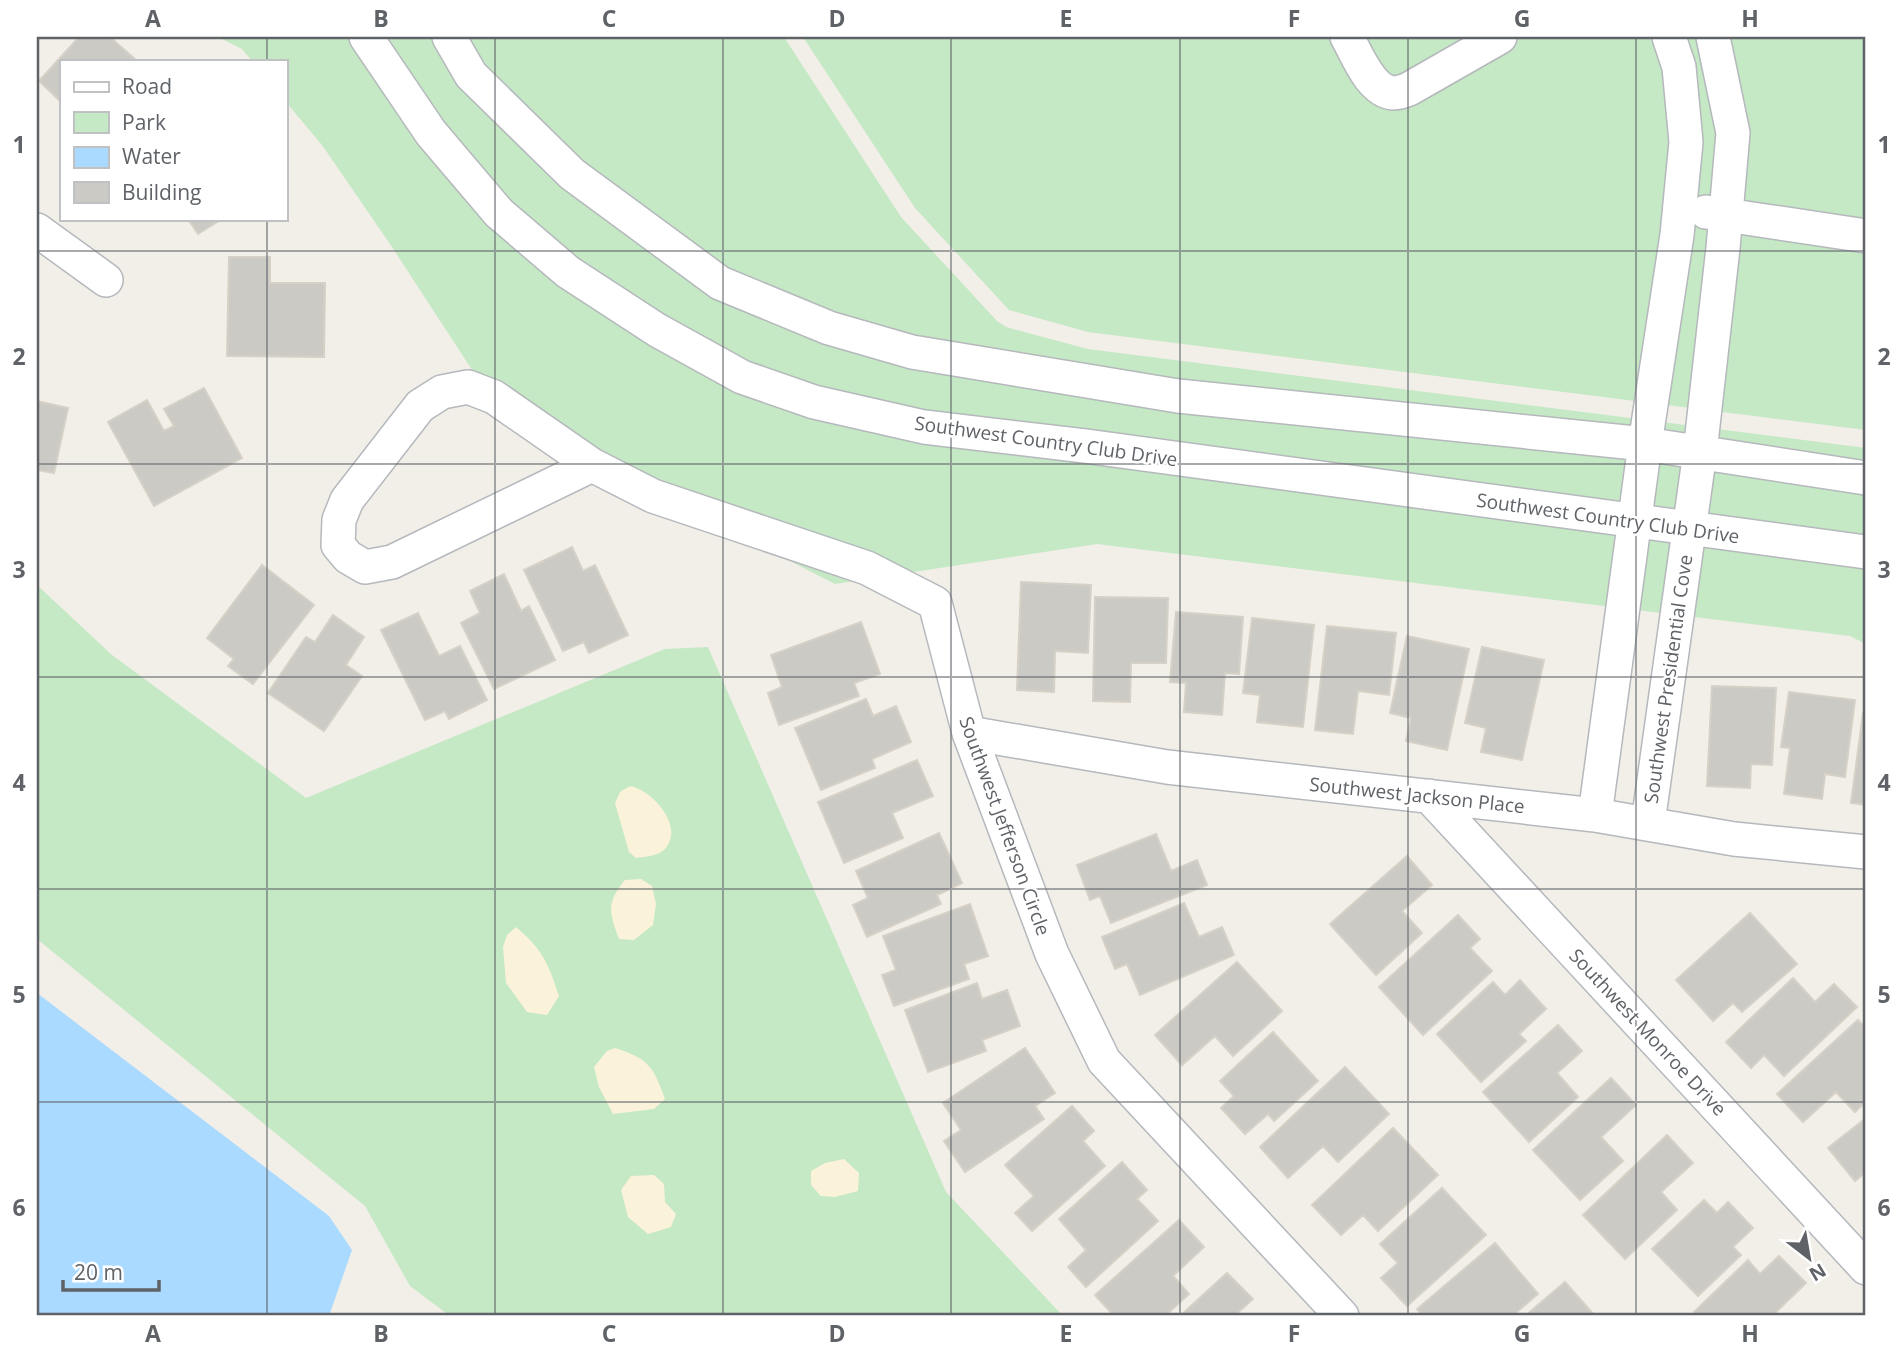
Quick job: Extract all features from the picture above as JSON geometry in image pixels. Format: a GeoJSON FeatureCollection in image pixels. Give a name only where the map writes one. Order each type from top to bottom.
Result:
{"type":"FeatureCollection","features":[{"type":"Feature","properties":{"kind":"street","name":"Southwest Country Club Drive"},"geometry":{"type":"LineString","coordinates":[[366,37],[431,133],[499,213],[568,272],[657,330],[742,377],[814,402],[924,427],[1085,446],[1866,552]]}},
{"type":"Feature","properties":{"kind":"street"},"geometry":{"type":"LineString","coordinates":[[449,37],[471,75],[572,174],[720,283],[829,328],[912,352],[1178,396],[1644,444],[1866,478]]}},
{"type":"Feature","properties":{"kind":"street"},"geometry":{"type":"LineString","coordinates":[[1347,37],[1370,77],[1382,90],[1395,94],[1409,89],[1483,41]]}},
{"type":"Feature","properties":{"kind":"street"},"geometry":{"type":"LineString","coordinates":[[1595,815],[1686,142],[1679,67],[1669,37]]}},
{"type":"Feature","properties":{"kind":"street","name":"Southwest Presidential Cove"},"geometry":{"type":"LineString","coordinates":[[1648,823],[1700,452],[1733,133],[1713,37]]}},
{"type":"Feature","properties":{"kind":"street"},"geometry":{"type":"LineString","coordinates":[[1679,209],[1866,236]]}},
{"type":"Feature","properties":{"kind":"street"},"geometry":{"type":"LineString","coordinates":[[37,230],[106,280]]}},
{"type":"Feature","properties":{"kind":"street","name":"Southwest Jefferson Circle"},"geometry":{"type":"LineString","coordinates":[[592,465],[392,562],[365,567],[348,557],[338,545],[339,520],[347,500],[421,406],[442,392],[468,387],[494,397],[592,465],[653,496],[867,568],[935,603],[969,733],[1052,954],[1104,1061],[1342,1316]]}},
{"type":"Feature","properties":{"kind":"street","name":"Southwest Jackson Place"},"geometry":{"type":"LineString","coordinates":[[969,733],[1167,767],[1595,815],[1734,839],[1866,852]]}},
{"type":"Feature","properties":{"kind":"street","name":"Southwest Monroe Drive"},"geometry":{"type":"LineString","coordinates":[[1429,796],[1866,1268]]}},
{"type":"Feature","properties":{"kind":"green space"},"geometry":{"type":"Polygon","coordinates":[[[218,37],[784,37],[901,217],[997,321],[1006,327],[1088,349],[1866,448],[1866,644],[1850,636],[1097,544],[835,584],[659,494],[493,402],[322,145],[287,103],[287,60],[251,60],[242,49],[218,37]]]}},
{"type":"Feature","properties":{"kind":"green space"},"geometry":{"type":"Polygon","coordinates":[[[803,37],[1866,37],[1866,430],[1088,332],[1009,310],[915,208],[803,37]]]}},
{"type":"Feature","properties":{"kind":"green space"},"geometry":{"type":"Polygon","coordinates":[[[37,585],[112,655],[306,798],[665,649],[708,647],[946,1192],[1063,1316],[450,1316],[410,1286],[365,1206],[37,939],[37,585]]]}},
{"type":"Feature","properties":{"kind":"sand"},"geometry":{"type":"Polygon","coordinates":[[[630,786],[657,802],[669,821],[670,841],[658,854],[636,858],[629,852],[615,803],[620,792],[630,786]]]}},
{"type":"Feature","properties":{"kind":"sand"},"geometry":{"type":"Polygon","coordinates":[[[641,879],[652,886],[656,904],[653,925],[634,940],[619,939],[611,915],[612,902],[625,880],[641,879]]]}},
{"type":"Feature","properties":{"kind":"sand"},"geometry":{"type":"Polygon","coordinates":[[[516,927],[539,950],[559,996],[547,1015],[527,1012],[506,983],[503,947],[507,935],[516,927]]]}},
{"type":"Feature","properties":{"kind":"sand"},"geometry":{"type":"Polygon","coordinates":[[[615,1048],[643,1060],[653,1071],[665,1099],[654,1109],[613,1114],[599,1087],[594,1067],[607,1051],[615,1048]]]}},
{"type":"Feature","properties":{"kind":"sand"},"geometry":{"type":"Polygon","coordinates":[[[844,1159],[859,1173],[858,1191],[835,1197],[821,1196],[811,1185],[811,1171],[825,1163],[844,1159]]]}},
{"type":"Feature","properties":{"kind":"sand"},"geometry":{"type":"Polygon","coordinates":[[[654,1175],[664,1184],[665,1202],[676,1214],[671,1227],[648,1234],[628,1217],[621,1190],[631,1176],[654,1175]]]}},
{"type":"Feature","properties":{"kind":"water"},"geometry":{"type":"Polygon","coordinates":[[[37,993],[329,1216],[352,1250],[329,1316],[37,1316],[37,993]]]}},
{"type":"Feature","properties":{"kind":"building"},"geometry":{"type":"Polygon","coordinates":[[[79,37],[110,37],[136,60],[60,60],[60,101],[39,81],[79,37]]]}},
{"type":"Feature","properties":{"kind":"building"},"geometry":{"type":"Polygon","coordinates":[[[189,220],[220,220],[198,234],[189,220]]]}},
{"type":"Feature","properties":{"kind":"building"},"geometry":{"type":"Polygon","coordinates":[[[229,257],[270,257],[270,283],[325,283],[324,357],[227,356],[229,257]]]}},
{"type":"Feature","properties":{"kind":"building"},"geometry":{"type":"Polygon","coordinates":[[[204,388],[242,458],[154,506],[108,422],[147,400],[164,431],[174,426],[164,409],[204,388]]]}},
{"type":"Feature","properties":{"kind":"building"},"geometry":{"type":"Polygon","coordinates":[[[37,401],[68,408],[54,473],[37,470],[37,401]]]}},
{"type":"Feature","properties":{"kind":"building"},"geometry":{"type":"Polygon","coordinates":[[[572,547],[583,571],[595,565],[628,635],[589,653],[584,642],[563,651],[524,570],[572,547]]]}},
{"type":"Feature","properties":{"kind":"building"},"geometry":{"type":"Polygon","coordinates":[[[262,565],[314,605],[253,684],[228,666],[234,659],[207,638],[262,565]]]}},
{"type":"Feature","properties":{"kind":"building"},"geometry":{"type":"Polygon","coordinates":[[[504,574],[521,611],[529,606],[555,660],[494,689],[461,623],[480,613],[470,591],[504,574]]]}},
{"type":"Feature","properties":{"kind":"building"},"geometry":{"type":"Polygon","coordinates":[[[1021,582],[1091,585],[1088,653],[1055,651],[1054,692],[1017,690],[1021,582]]]}},
{"type":"Feature","properties":{"kind":"building"},"geometry":{"type":"Polygon","coordinates":[[[1095,597],[1168,598],[1166,663],[1131,663],[1130,702],[1093,701],[1095,597]]]}},
{"type":"Feature","properties":{"kind":"building"},"geometry":{"type":"Polygon","coordinates":[[[1176,612],[1243,617],[1239,674],[1225,673],[1222,715],[1184,712],[1186,683],[1170,682],[1176,612]]]}},
{"type":"Feature","properties":{"kind":"building"},"geometry":{"type":"Polygon","coordinates":[[[418,613],[439,656],[460,646],[487,700],[449,719],[445,711],[425,720],[381,630],[418,613]]]}},
{"type":"Feature","properties":{"kind":"building"},"geometry":{"type":"Polygon","coordinates":[[[333,615],[364,637],[346,665],[362,676],[324,731],[268,693],[306,637],[315,642],[333,615]]]}},
{"type":"Feature","properties":{"kind":"building"},"geometry":{"type":"Polygon","coordinates":[[[1252,618],[1314,625],[1303,727],[1257,722],[1260,695],[1243,693],[1252,618]]]}},
{"type":"Feature","properties":{"kind":"building"},"geometry":{"type":"Polygon","coordinates":[[[861,622],[880,674],[854,683],[859,696],[779,725],[768,693],[782,687],[771,655],[861,622]]]}},
{"type":"Feature","properties":{"kind":"building"},"geometry":{"type":"Polygon","coordinates":[[[1327,626],[1396,633],[1389,695],[1358,691],[1353,734],[1315,730],[1327,626]]]}},
{"type":"Feature","properties":{"kind":"building"},"geometry":{"type":"Polygon","coordinates":[[[1407,636],[1469,649],[1447,750],[1406,741],[1411,718],[1390,713],[1407,636]]]}},
{"type":"Feature","properties":{"kind":"building"},"geometry":{"type":"Polygon","coordinates":[[[1482,647],[1544,660],[1522,760],[1481,752],[1486,728],[1465,723],[1482,647]]]}},
{"type":"Feature","properties":{"kind":"building"},"geometry":{"type":"Polygon","coordinates":[[[1712,686],[1776,688],[1772,765],[1751,764],[1750,788],[1707,786],[1712,686]]]}},
{"type":"Feature","properties":{"kind":"building"},"geometry":{"type":"Polygon","coordinates":[[[1789,692],[1855,700],[1845,777],[1825,774],[1822,799],[1784,794],[1790,748],[1781,747],[1789,692]]]}},
{"type":"Feature","properties":{"kind":"building"},"geometry":{"type":"Polygon","coordinates":[[[866,699],[873,716],[896,706],[911,742],[872,759],[875,768],[821,790],[795,728],[866,699]]]}},
{"type":"Feature","properties":{"kind":"building"},"geometry":{"type":"Polygon","coordinates":[[[1863,713],[1866,713],[1866,805],[1851,803],[1863,713]]]}},
{"type":"Feature","properties":{"kind":"building"},"geometry":{"type":"Polygon","coordinates":[[[917,760],[933,796],[892,813],[903,838],[844,863],[818,802],[917,760]]]}},
{"type":"Feature","properties":{"kind":"building"},"geometry":{"type":"Polygon","coordinates":[[[939,833],[962,883],[937,895],[941,904],[867,937],[853,905],[868,898],[856,871],[939,833]]]}},
{"type":"Feature","properties":{"kind":"building"},"geometry":{"type":"Polygon","coordinates":[[[1156,834],[1171,871],[1197,860],[1207,885],[1111,923],[1100,896],[1090,900],[1077,865],[1156,834]]]}},
{"type":"Feature","properties":{"kind":"building"},"geometry":{"type":"Polygon","coordinates":[[[1407,856],[1432,885],[1402,911],[1422,933],[1376,975],[1330,924],[1407,856]]]}},
{"type":"Feature","properties":{"kind":"building"},"geometry":{"type":"Polygon","coordinates":[[[1184,903],[1199,937],[1222,927],[1234,955],[1140,995],[1127,964],[1115,969],[1102,937],[1184,903]]]}},
{"type":"Feature","properties":{"kind":"building"},"geometry":{"type":"Polygon","coordinates":[[[970,904],[988,956],[964,964],[969,979],[894,1006],[882,975],[896,970],[883,936],[970,904]]]}},
{"type":"Feature","properties":{"kind":"building"},"geometry":{"type":"Polygon","coordinates":[[[1750,913],[1797,964],[1742,1012],[1733,1003],[1713,1021],[1676,980],[1750,913]]]}},
{"type":"Feature","properties":{"kind":"building"},"geometry":{"type":"Polygon","coordinates":[[[1458,915],[1480,939],[1470,948],[1492,971],[1423,1035],[1379,987],[1458,915]]]}},
{"type":"Feature","properties":{"kind":"building"},"geometry":{"type":"Polygon","coordinates":[[[1237,962],[1282,1011],[1233,1056],[1215,1036],[1182,1065],[1155,1035],[1237,962]]]}},
{"type":"Feature","properties":{"kind":"building"},"geometry":{"type":"Polygon","coordinates":[[[1793,978],[1815,1002],[1834,984],[1857,1007],[1784,1076],[1764,1055],[1751,1068],[1726,1042],[1793,978]]]}},
{"type":"Feature","properties":{"kind":"building"},"geometry":{"type":"Polygon","coordinates":[[[1520,980],[1546,1009],[1519,1034],[1526,1041],[1481,1082],[1437,1034],[1493,982],[1505,995],[1520,980]]]}},
{"type":"Feature","properties":{"kind":"building"},"geometry":{"type":"Polygon","coordinates":[[[977,983],[982,999],[1007,990],[1020,1026],[982,1040],[986,1051],[928,1072],[905,1010],[977,983]]]}},
{"type":"Feature","properties":{"kind":"building"},"geometry":{"type":"Polygon","coordinates":[[[1858,1020],[1866,1028],[1866,1101],[1855,1112],[1836,1092],[1803,1122],[1777,1094],[1858,1020]]]}},
{"type":"Feature","properties":{"kind":"building"},"geometry":{"type":"Polygon","coordinates":[[[1558,1025],[1582,1051],[1557,1073],[1578,1097],[1529,1142],[1483,1092],[1558,1025]]]}},
{"type":"Feature","properties":{"kind":"building"},"geometry":{"type":"Polygon","coordinates":[[[1273,1032],[1318,1081],[1274,1121],[1268,1114],[1245,1134],[1221,1108],[1234,1096],[1220,1081],[1273,1032]]]}},
{"type":"Feature","properties":{"kind":"building"},"geometry":{"type":"Polygon","coordinates":[[[1025,1048],[1055,1093],[1035,1106],[1044,1119],[965,1172],[944,1141],[961,1130],[943,1103],[1025,1048]]]}},
{"type":"Feature","properties":{"kind":"building"},"geometry":{"type":"Polygon","coordinates":[[[1345,1067],[1389,1114],[1338,1162],[1323,1146],[1288,1178],[1260,1147],[1345,1067]]]}},
{"type":"Feature","properties":{"kind":"building"},"geometry":{"type":"Polygon","coordinates":[[[1611,1078],[1636,1105],[1601,1137],[1623,1161],[1580,1200],[1533,1150],[1611,1078]]]}},
{"type":"Feature","properties":{"kind":"building"},"geometry":{"type":"Polygon","coordinates":[[[1072,1106],[1094,1131],[1083,1141],[1105,1166],[1032,1231],[1015,1213],[1034,1196],[1005,1165],[1072,1106]]]}},
{"type":"Feature","properties":{"kind":"building"},"geometry":{"type":"Polygon","coordinates":[[[1866,1118],[1866,1172],[1855,1181],[1828,1148],[1866,1118]]]}},
{"type":"Feature","properties":{"kind":"building"},"geometry":{"type":"Polygon","coordinates":[[[1393,1128],[1438,1175],[1378,1231],[1363,1215],[1341,1235],[1312,1205],[1393,1128]]]}},
{"type":"Feature","properties":{"kind":"building"},"geometry":{"type":"Polygon","coordinates":[[[1667,1135],[1693,1163],[1661,1192],[1677,1210],[1625,1259],[1583,1215],[1667,1135]]]}},
{"type":"Feature","properties":{"kind":"building"},"geometry":{"type":"Polygon","coordinates":[[[1122,1162],[1147,1190],[1137,1199],[1158,1221],[1086,1287],[1068,1267],[1086,1250],[1059,1219],[1122,1162]]]}},
{"type":"Feature","properties":{"kind":"building"},"geometry":{"type":"Polygon","coordinates":[[[1442,1188],[1486,1235],[1407,1306],[1381,1278],[1398,1263],[1380,1244],[1442,1188]]]}},
{"type":"Feature","properties":{"kind":"building"},"geometry":{"type":"Polygon","coordinates":[[[1704,1200],[1717,1213],[1728,1202],[1753,1228],[1733,1247],[1741,1255],[1698,1296],[1652,1249],[1704,1200]]]}},
{"type":"Feature","properties":{"kind":"building"},"geometry":{"type":"Polygon","coordinates":[[[1179,1220],[1204,1247],[1173,1276],[1189,1294],[1165,1316],[1114,1316],[1095,1295],[1179,1220]]]}},
{"type":"Feature","properties":{"kind":"building"},"geometry":{"type":"Polygon","coordinates":[[[1495,1243],[1538,1294],[1512,1316],[1423,1316],[1417,1309],[1495,1243]]]}},
{"type":"Feature","properties":{"kind":"building"},"geometry":{"type":"Polygon","coordinates":[[[1779,1256],[1806,1283],[1775,1313],[1778,1316],[1699,1316],[1694,1312],[1748,1260],[1760,1274],[1779,1256]]]}},
{"type":"Feature","properties":{"kind":"building"},"geometry":{"type":"Polygon","coordinates":[[[1227,1273],[1253,1299],[1234,1316],[1180,1316],[1227,1273]]]}},
{"type":"Feature","properties":{"kind":"building"},"geometry":{"type":"Polygon","coordinates":[[[1565,1282],[1595,1316],[1525,1316],[1565,1282]]]}}]}
